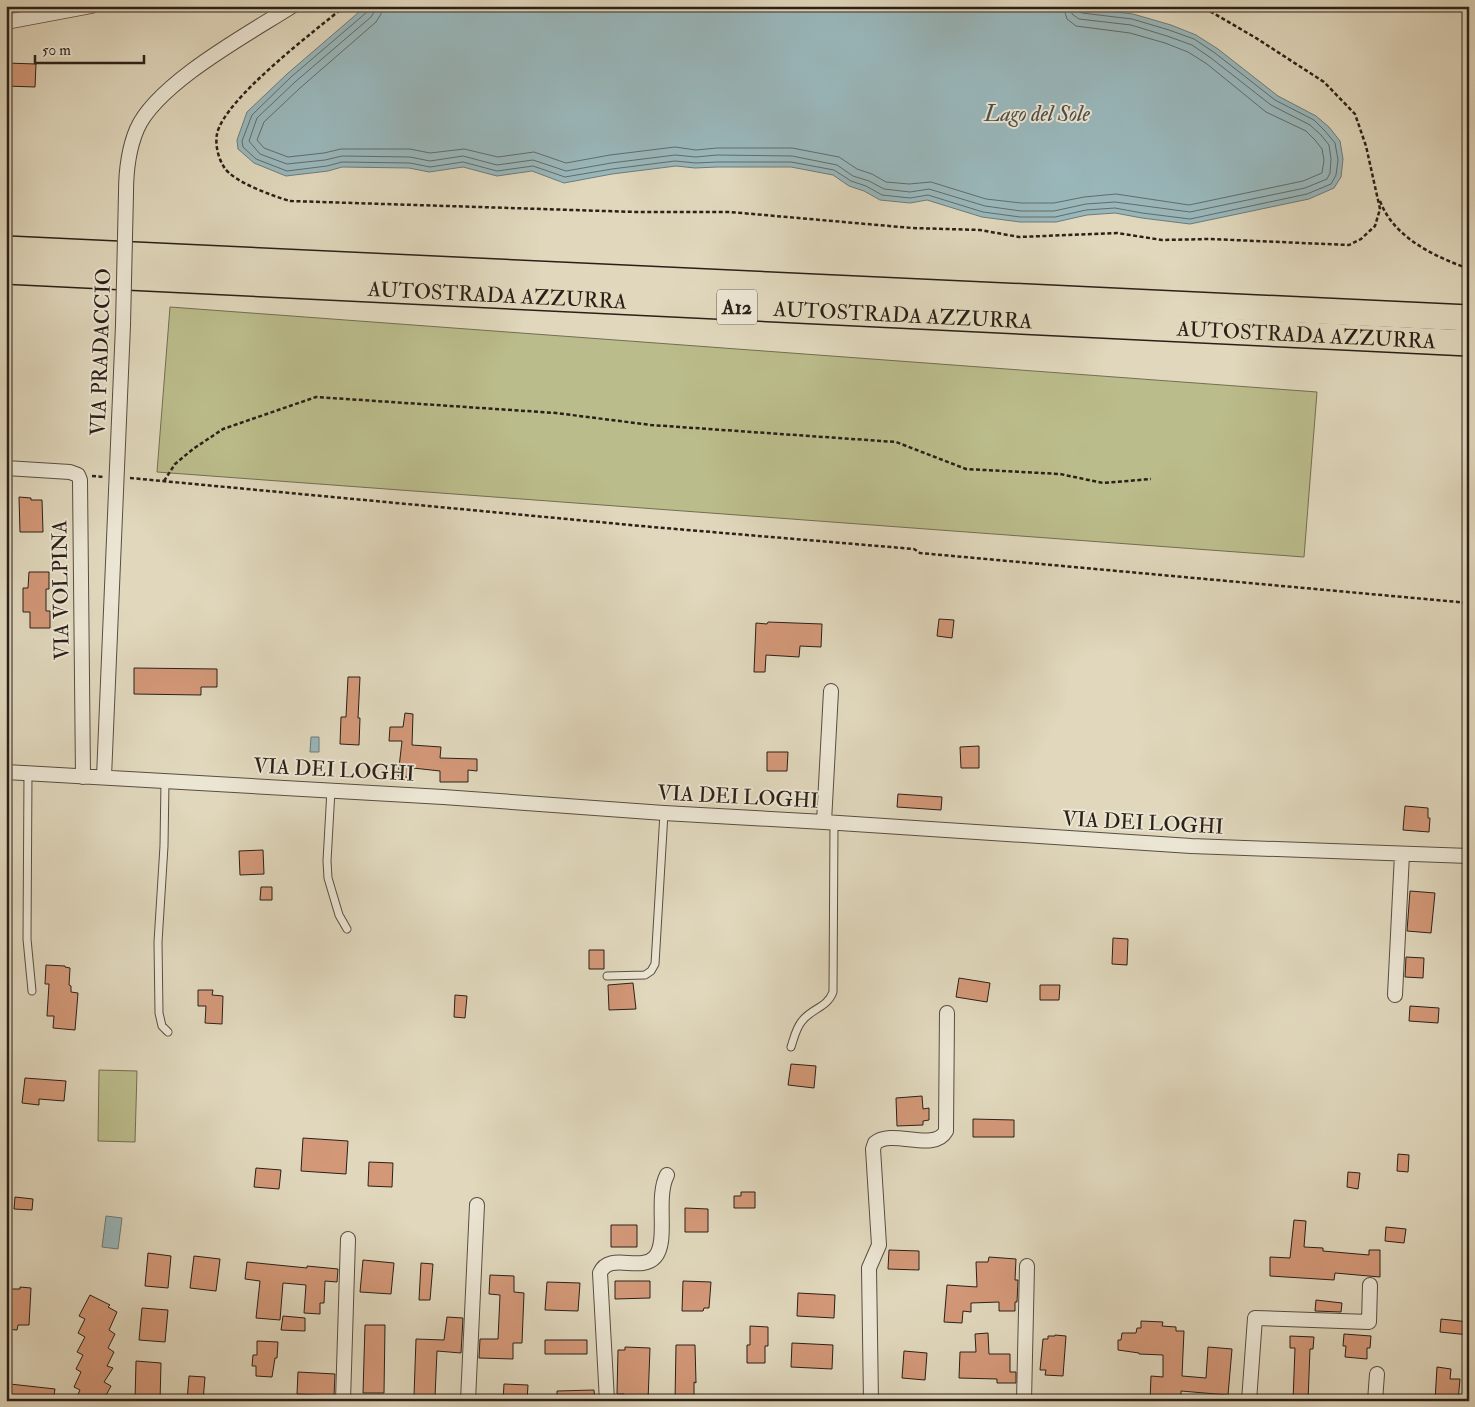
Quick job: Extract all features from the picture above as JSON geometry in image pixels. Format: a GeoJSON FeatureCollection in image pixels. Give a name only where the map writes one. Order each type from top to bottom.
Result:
{"type":"FeatureCollection","features":[{"type":"Feature","properties":{"kind":"highway","name":"AUTOSTRADA AZZURRA"},"geometry":{"type":"LineString","coordinates":[[6,249],[1469,318]]}},
{"type":"Feature","properties":{"kind":"highway","name":"AUTOSTRADA AZZURRA"},"geometry":{"type":"LineString","coordinates":[[6,271],[1469,343]]}},
{"type":"Feature","properties":{"kind":"street"},"geometry":{"type":"LineString","coordinates":[[6,22],[91,6]]}},
{"type":"Feature","properties":{"kind":"street","name":"VIA PRADACCIO"},"geometry":{"type":"LineString","coordinates":[[104,777],[123,325],[127,163],[137,128],[156,101],[201,64],[292,6]]}},
{"type":"Feature","properties":{"kind":"street","name":"VIA VOLPINA"},"geometry":{"type":"LineString","coordinates":[[6,468],[70,472],[78,475],[80,480],[83,777]]}},
{"type":"Feature","properties":{"kind":"street"},"geometry":{"type":"LineString","coordinates":[[830,823],[831,691]]}},
{"type":"Feature","properties":{"kind":"street","name":"VIA DEI LOGHI"},"geometry":{"type":"LineString","coordinates":[[6,772],[331,790],[1190,846],[1469,856]]}},
{"type":"Feature","properties":{"kind":"street"},"geometry":{"type":"LineString","coordinates":[[1395,995],[1402,854]]}},
{"type":"Feature","properties":{"kind":"street"},"geometry":{"type":"LineString","coordinates":[[871,1401],[868,1268],[879,1245],[874,1146],[878,1140],[884,1138],[936,1139],[940,1138],[946,1131],[947,1013]]}},
{"type":"Feature","properties":{"kind":"street"},"geometry":{"type":"LineString","coordinates":[[607,1401],[600,1273],[602,1268],[609,1263],[647,1264],[660,1250],[662,1190],[667,1175]]}},
{"type":"Feature","properties":{"kind":"street"},"geometry":{"type":"LineString","coordinates":[[468,1401],[477,1205]]}},
{"type":"Feature","properties":{"kind":"street"},"geometry":{"type":"LineString","coordinates":[[343,1401],[348,1239]]}},
{"type":"Feature","properties":{"kind":"street"},"geometry":{"type":"LineString","coordinates":[[1024,1401],[1026,1266]]}},
{"type":"Feature","properties":{"kind":"street"},"geometry":{"type":"LineString","coordinates":[[1249,1401],[1255,1318],[1369,1322],[1370,1285]]}},
{"type":"Feature","properties":{"kind":"street"},"geometry":{"type":"LineString","coordinates":[[1375,1401],[1377,1374]]}},
{"type":"Feature","properties":{"kind":"lane"},"geometry":{"type":"LineString","coordinates":[[28,773],[28,939],[32,991]]}},
{"type":"Feature","properties":{"kind":"lane"},"geometry":{"type":"LineString","coordinates":[[165,780],[158,986],[159,1013],[162,1026],[168,1032]]}},
{"type":"Feature","properties":{"kind":"lane"},"geometry":{"type":"LineString","coordinates":[[331,790],[327,862],[328,878],[339,915],[347,930]]}},
{"type":"Feature","properties":{"kind":"lane"},"geometry":{"type":"LineString","coordinates":[[607,976],[646,975],[652,971],[655,964],[664,813]]}},
{"type":"Feature","properties":{"kind":"lane"},"geometry":{"type":"LineString","coordinates":[[791,1047],[802,1021],[830,1000],[834,992],[830,823]]}},
{"type":"Feature","properties":{"kind":"path"},"geometry":{"type":"LineString","coordinates":[[345,6],[274,65],[252,85],[227,113],[217,133],[217,151],[224,168],[246,184],[290,201],[636,212],[730,212],[912,228],[980,230],[1019,236],[1072,236],[1117,233],[1162,240],[1210,239],[1350,245],[1361,239],[1375,226],[1380,209],[1366,146],[1355,114],[1324,82],[1202,6]]}},
{"type":"Feature","properties":{"kind":"path"},"geometry":{"type":"LineString","coordinates":[[1377,195],[1384,211],[1395,227],[1401,232],[1424,248],[1469,269]]}},
{"type":"Feature","properties":{"kind":"path"},"geometry":{"type":"LineString","coordinates":[[164,481],[175,464],[193,449],[223,429],[316,397],[556,413],[651,425],[896,442],[966,469],[1060,474],[1103,483],[1151,479]]}},
{"type":"Feature","properties":{"kind":"path"},"geometry":{"type":"LineString","coordinates":[[128,478],[642,526],[914,549],[920,553],[1469,603]]}},
{"type":"Feature","properties":{"kind":"green space"},"geometry":{"type":"Polygon","coordinates":[[[170,307],[1317,392],[1304,557],[157,472],[170,307]]]}},
{"type":"Feature","properties":{"kind":"green space"},"geometry":{"type":"Polygon","coordinates":[[[99,1070],[137,1071],[135,1142],[98,1141],[99,1070]]]}},
{"type":"Feature","properties":{"kind":"water","name":"Lago del Sole"},"geometry":{"type":"Polygon","coordinates":[[[366,6],[1065,6],[1133,14],[1171,25],[1196,35],[1218,49],[1278,96],[1316,116],[1329,127],[1340,141],[1343,159],[1341,177],[1334,188],[1309,199],[1190,224],[1115,213],[1087,215],[1056,222],[1020,222],[982,217],[927,200],[910,203],[880,200],[864,191],[849,186],[833,175],[791,167],[695,168],[676,166],[612,174],[564,183],[532,171],[497,176],[463,167],[429,172],[409,168],[342,167],[328,171],[286,176],[254,163],[238,149],[237,140],[247,112],[287,74],[366,6]]]}},
{"type":"Feature","properties":{"kind":"water"},"geometry":{"type":"Polygon","coordinates":[[[311,737],[319,737],[319,752],[310,752],[311,737]]]}},
{"type":"Feature","properties":{"kind":"water"},"geometry":{"type":"Polygon","coordinates":[[[106,1216],[122,1218],[118,1249],[102,1247],[106,1216]]]}},
{"type":"Feature","properties":{"kind":"building"},"geometry":{"type":"Polygon","coordinates":[[[6,63],[36,64],[35,87],[6,86],[6,63]]]}},
{"type":"Feature","properties":{"kind":"building"},"geometry":{"type":"Polygon","coordinates":[[[19,497],[42,500],[43,532],[20,532],[19,497]]]}},
{"type":"Feature","properties":{"kind":"building"},"geometry":{"type":"Polygon","coordinates":[[[29,572],[49,572],[49,589],[46,589],[46,611],[50,611],[50,628],[30,628],[30,612],[23,612],[23,588],[28,588],[29,572]]]}},
{"type":"Feature","properties":{"kind":"building"},"geometry":{"type":"Polygon","coordinates":[[[939,619],[954,620],[952,638],[937,636],[939,619]]]}},
{"type":"Feature","properties":{"kind":"building"},"geometry":{"type":"Polygon","coordinates":[[[768,622],[822,624],[821,647],[800,646],[799,657],[766,655],[765,672],[754,672],[756,623],[767,624],[768,622]]]}},
{"type":"Feature","properties":{"kind":"building"},"geometry":{"type":"Polygon","coordinates":[[[134,668],[217,669],[217,687],[201,687],[201,695],[134,694],[134,668]]]}},
{"type":"Feature","properties":{"kind":"building"},"geometry":{"type":"Polygon","coordinates":[[[348,677],[360,677],[359,745],[340,744],[341,717],[346,717],[348,677]]]}},
{"type":"Feature","properties":{"kind":"building"},"geometry":{"type":"Polygon","coordinates":[[[405,713],[413,714],[412,745],[441,747],[440,758],[477,759],[477,771],[468,770],[468,782],[440,782],[440,771],[413,768],[412,778],[398,776],[402,741],[389,741],[390,727],[403,727],[405,713]]]}},
{"type":"Feature","properties":{"kind":"building"},"geometry":{"type":"Polygon","coordinates":[[[979,746],[979,768],[961,768],[960,747],[979,746]]]}},
{"type":"Feature","properties":{"kind":"building"},"geometry":{"type":"Polygon","coordinates":[[[767,752],[788,752],[787,771],[767,771],[767,752]]]}},
{"type":"Feature","properties":{"kind":"building"},"geometry":{"type":"Polygon","coordinates":[[[898,794],[942,797],[941,810],[897,807],[898,794]]]}},
{"type":"Feature","properties":{"kind":"building"},"geometry":{"type":"Polygon","coordinates":[[[1405,806],[1428,808],[1428,818],[1430,818],[1429,832],[1403,830],[1405,806]]]}},
{"type":"Feature","properties":{"kind":"building"},"geometry":{"type":"Polygon","coordinates":[[[263,850],[264,874],[240,875],[239,851],[263,850]]]}},
{"type":"Feature","properties":{"kind":"building"},"geometry":{"type":"Polygon","coordinates":[[[261,887],[272,887],[272,900],[260,900],[261,887]]]}},
{"type":"Feature","properties":{"kind":"building"},"geometry":{"type":"Polygon","coordinates":[[[1410,891],[1435,893],[1431,933],[1407,931],[1410,891]]]}},
{"type":"Feature","properties":{"kind":"building"},"geometry":{"type":"Polygon","coordinates":[[[1113,938],[1128,939],[1127,965],[1112,964],[1113,938]]]}},
{"type":"Feature","properties":{"kind":"building"},"geometry":{"type":"Polygon","coordinates":[[[589,950],[604,950],[604,969],[589,969],[589,950]]]}},
{"type":"Feature","properties":{"kind":"building"},"geometry":{"type":"Polygon","coordinates":[[[1406,957],[1424,958],[1423,978],[1405,977],[1406,957]]]}},
{"type":"Feature","properties":{"kind":"building"},"geometry":{"type":"Polygon","coordinates":[[[46,965],[70,968],[69,985],[71,986],[71,992],[78,993],[75,1030],[53,1028],[54,1016],[47,1016],[49,984],[45,984],[46,965]]]}},
{"type":"Feature","properties":{"kind":"building"},"geometry":{"type":"Polygon","coordinates":[[[959,978],[990,983],[987,1002],[956,997],[959,978]]]}},
{"type":"Feature","properties":{"kind":"building"},"geometry":{"type":"Polygon","coordinates":[[[633,983],[636,1009],[609,1010],[608,985],[633,983]]]}},
{"type":"Feature","properties":{"kind":"building"},"geometry":{"type":"Polygon","coordinates":[[[1040,985],[1060,985],[1059,1000],[1040,1000],[1040,985]]]}},
{"type":"Feature","properties":{"kind":"building"},"geometry":{"type":"Polygon","coordinates":[[[198,990],[213,990],[212,995],[223,996],[222,1024],[205,1023],[206,1006],[198,1006],[198,990]]]}},
{"type":"Feature","properties":{"kind":"building"},"geometry":{"type":"Polygon","coordinates":[[[455,995],[467,996],[465,1018],[454,1017],[455,995]]]}},
{"type":"Feature","properties":{"kind":"building"},"geometry":{"type":"Polygon","coordinates":[[[1410,1006],[1439,1008],[1438,1023],[1409,1021],[1410,1006]]]}},
{"type":"Feature","properties":{"kind":"building"},"geometry":{"type":"Polygon","coordinates":[[[791,1064],[816,1066],[814,1088],[788,1085],[791,1064]]]}},
{"type":"Feature","properties":{"kind":"building"},"geometry":{"type":"Polygon","coordinates":[[[25,1078],[66,1081],[64,1101],[39,1099],[39,1105],[22,1103],[25,1078]]]}},
{"type":"Feature","properties":{"kind":"building"},"geometry":{"type":"Polygon","coordinates":[[[922,1096],[923,1109],[929,1108],[929,1120],[923,1121],[923,1125],[897,1126],[896,1098],[922,1096]]]}},
{"type":"Feature","properties":{"kind":"building"},"geometry":{"type":"Polygon","coordinates":[[[973,1119],[1014,1120],[1014,1137],[973,1137],[973,1119]]]}},
{"type":"Feature","properties":{"kind":"building"},"geometry":{"type":"Polygon","coordinates":[[[303,1138],[348,1141],[346,1174],[301,1171],[303,1138]]]}},
{"type":"Feature","properties":{"kind":"building"},"geometry":{"type":"Polygon","coordinates":[[[1398,1154],[1409,1155],[1408,1172],[1397,1171],[1398,1154]]]}},
{"type":"Feature","properties":{"kind":"building"},"geometry":{"type":"Polygon","coordinates":[[[369,1162],[393,1163],[392,1187],[368,1186],[369,1162]]]}},
{"type":"Feature","properties":{"kind":"building"},"geometry":{"type":"Polygon","coordinates":[[[256,1168],[281,1170],[279,1189],[254,1187],[256,1168]]]}},
{"type":"Feature","properties":{"kind":"building"},"geometry":{"type":"Polygon","coordinates":[[[1348,1172],[1360,1173],[1358,1189],[1347,1187],[1348,1172]]]}},
{"type":"Feature","properties":{"kind":"building"},"geometry":{"type":"Polygon","coordinates":[[[741,1192],[755,1192],[755,1208],[734,1208],[734,1196],[741,1196],[741,1192]]]}},
{"type":"Feature","properties":{"kind":"building"},"geometry":{"type":"Polygon","coordinates":[[[15,1197],[33,1199],[32,1210],[14,1209],[15,1197]]]}},
{"type":"Feature","properties":{"kind":"building"},"geometry":{"type":"Polygon","coordinates":[[[685,1208],[708,1209],[708,1232],[685,1232],[685,1208]]]}},
{"type":"Feature","properties":{"kind":"building"},"geometry":{"type":"Polygon","coordinates":[[[1294,1220],[1306,1221],[1304,1247],[1323,1248],[1323,1251],[1369,1255],[1369,1250],[1380,1250],[1380,1277],[1335,1273],[1334,1280],[1270,1276],[1270,1257],[1290,1258],[1294,1220]]]}},
{"type":"Feature","properties":{"kind":"building"},"geometry":{"type":"Polygon","coordinates":[[[611,1225],[637,1225],[637,1247],[611,1247],[611,1225]]]}},
{"type":"Feature","properties":{"kind":"building"},"geometry":{"type":"Polygon","coordinates":[[[1386,1227],[1406,1229],[1404,1243],[1385,1241],[1386,1227]]]}},
{"type":"Feature","properties":{"kind":"building"},"geometry":{"type":"Polygon","coordinates":[[[889,1250],[919,1251],[919,1270],[888,1269],[889,1250]]]}},
{"type":"Feature","properties":{"kind":"building"},"geometry":{"type":"Polygon","coordinates":[[[148,1253],[171,1256],[168,1288],[145,1286],[148,1253]]]}},
{"type":"Feature","properties":{"kind":"building"},"geometry":{"type":"Polygon","coordinates":[[[194,1256],[220,1259],[216,1291],[190,1288],[194,1256]]]}},
{"type":"Feature","properties":{"kind":"building"},"geometry":{"type":"Polygon","coordinates":[[[989,1257],[1016,1259],[1015,1280],[1018,1280],[1015,1311],[999,1311],[999,1302],[971,1303],[971,1312],[963,1311],[962,1323],[944,1322],[947,1285],[977,1287],[976,1262],[988,1262],[989,1257]]]}},
{"type":"Feature","properties":{"kind":"building"},"geometry":{"type":"Polygon","coordinates":[[[363,1260],[394,1263],[391,1294],[360,1292],[363,1260]]]}},
{"type":"Feature","properties":{"kind":"building"},"geometry":{"type":"Polygon","coordinates":[[[247,1262],[338,1269],[337,1282],[325,1281],[324,1303],[320,1303],[320,1314],[304,1313],[306,1285],[283,1283],[280,1320],[256,1318],[260,1281],[245,1279],[247,1262]]]}},
{"type":"Feature","properties":{"kind":"building"},"geometry":{"type":"Polygon","coordinates":[[[421,1263],[433,1264],[430,1300],[419,1300],[421,1263]]]}},
{"type":"Feature","properties":{"kind":"building"},"geometry":{"type":"Polygon","coordinates":[[[490,1275],[514,1276],[514,1292],[524,1293],[522,1343],[513,1343],[513,1359],[479,1358],[480,1339],[498,1339],[500,1295],[489,1294],[490,1275]]]}},
{"type":"Feature","properties":{"kind":"building"},"geometry":{"type":"Polygon","coordinates":[[[615,1281],[650,1281],[650,1298],[615,1299],[615,1281]]]}},
{"type":"Feature","properties":{"kind":"building"},"geometry":{"type":"Polygon","coordinates":[[[683,1281],[711,1282],[709,1308],[704,1308],[703,1311],[682,1311],[683,1281]]]}},
{"type":"Feature","properties":{"kind":"building"},"geometry":{"type":"Polygon","coordinates":[[[547,1282],[580,1283],[578,1311],[545,1310],[547,1282]]]}},
{"type":"Feature","properties":{"kind":"building"},"geometry":{"type":"Polygon","coordinates":[[[20,1287],[31,1288],[29,1325],[18,1325],[17,1330],[6,1329],[6,1289],[20,1289],[20,1287]]]}},
{"type":"Feature","properties":{"kind":"building"},"geometry":{"type":"Polygon","coordinates":[[[798,1293],[835,1295],[834,1318],[797,1316],[798,1293]]]}},
{"type":"Feature","properties":{"kind":"building"},"geometry":{"type":"Polygon","coordinates":[[[90,1295],[110,1305],[108,1307],[117,1312],[109,1330],[115,1334],[108,1348],[114,1352],[107,1366],[113,1368],[104,1382],[111,1386],[103,1401],[75,1401],[80,1390],[74,1387],[81,1372],[76,1369],[83,1355],[77,1352],[85,1337],[78,1333],[85,1319],[79,1316],[90,1295]]]}},
{"type":"Feature","properties":{"kind":"building"},"geometry":{"type":"Polygon","coordinates":[[[1316,1300],[1342,1303],[1341,1312],[1315,1311],[1316,1300]]]}},
{"type":"Feature","properties":{"kind":"building"},"geometry":{"type":"Polygon","coordinates":[[[142,1308],[168,1310],[165,1342],[139,1340],[142,1308]]]}},
{"type":"Feature","properties":{"kind":"building"},"geometry":{"type":"Polygon","coordinates":[[[283,1316],[305,1318],[305,1331],[281,1330],[283,1316]]]}},
{"type":"Feature","properties":{"kind":"building"},"geometry":{"type":"Polygon","coordinates":[[[447,1317],[463,1318],[461,1353],[437,1351],[435,1397],[414,1396],[416,1339],[444,1340],[447,1317]]]}},
{"type":"Feature","properties":{"kind":"building"},"geometry":{"type":"Polygon","coordinates":[[[1441,1319],[1469,1322],[1469,1335],[1440,1332],[1441,1319]]]}},
{"type":"Feature","properties":{"kind":"building"},"geometry":{"type":"Polygon","coordinates":[[[1141,1321],[1163,1322],[1162,1326],[1176,1327],[1176,1331],[1184,1331],[1182,1376],[1206,1378],[1208,1347],[1232,1349],[1228,1395],[1181,1391],[1181,1401],[1150,1401],[1151,1376],[1163,1377],[1163,1355],[1139,1354],[1118,1350],[1118,1340],[1121,1340],[1122,1333],[1136,1333],[1137,1328],[1141,1328],[1141,1321]]]}},
{"type":"Feature","properties":{"kind":"building"},"geometry":{"type":"Polygon","coordinates":[[[365,1325],[385,1325],[384,1393],[363,1393],[365,1325]]]}},
{"type":"Feature","properties":{"kind":"building"},"geometry":{"type":"Polygon","coordinates":[[[750,1326],[768,1327],[768,1346],[765,1346],[765,1363],[747,1363],[747,1345],[750,1345],[750,1326]]]}},
{"type":"Feature","properties":{"kind":"building"},"geometry":{"type":"Polygon","coordinates":[[[988,1333],[989,1354],[1010,1354],[1010,1372],[1016,1372],[1016,1383],[997,1383],[997,1379],[959,1378],[960,1352],[976,1352],[975,1334],[988,1333]]]}},
{"type":"Feature","properties":{"kind":"building"},"geometry":{"type":"Polygon","coordinates":[[[1344,1334],[1371,1336],[1370,1348],[1367,1348],[1367,1359],[1345,1357],[1346,1346],[1343,1346],[1344,1334]]]}},
{"type":"Feature","properties":{"kind":"building"},"geometry":{"type":"Polygon","coordinates":[[[1048,1336],[1066,1336],[1063,1376],[1045,1375],[1046,1370],[1040,1370],[1043,1339],[1048,1339],[1048,1336]]]}},
{"type":"Feature","properties":{"kind":"building"},"geometry":{"type":"Polygon","coordinates":[[[1290,1336],[1314,1337],[1313,1349],[1310,1349],[1308,1401],[1293,1401],[1295,1348],[1290,1348],[1290,1336]]]}},
{"type":"Feature","properties":{"kind":"building"},"geometry":{"type":"Polygon","coordinates":[[[545,1340],[587,1340],[587,1354],[545,1354],[545,1340]]]}},
{"type":"Feature","properties":{"kind":"building"},"geometry":{"type":"Polygon","coordinates":[[[257,1341],[278,1342],[277,1358],[275,1358],[272,1377],[256,1376],[256,1366],[252,1366],[253,1355],[257,1355],[257,1341]]]}},
{"type":"Feature","properties":{"kind":"building"},"geometry":{"type":"Polygon","coordinates":[[[792,1343],[833,1345],[832,1369],[791,1367],[792,1343]]]}},
{"type":"Feature","properties":{"kind":"building"},"geometry":{"type":"Polygon","coordinates":[[[676,1345],[695,1345],[696,1383],[694,1382],[694,1401],[675,1401],[676,1345]]]}},
{"type":"Feature","properties":{"kind":"building"},"geometry":{"type":"Polygon","coordinates":[[[625,1347],[650,1348],[648,1401],[624,1401],[624,1394],[617,1394],[618,1350],[625,1350],[625,1347]]]}},
{"type":"Feature","properties":{"kind":"building"},"geometry":{"type":"Polygon","coordinates":[[[904,1351],[927,1353],[925,1380],[902,1378],[904,1351]]]}},
{"type":"Feature","properties":{"kind":"building"},"geometry":{"type":"Polygon","coordinates":[[[136,1361],[161,1363],[160,1401],[135,1401],[136,1361]]]}},
{"type":"Feature","properties":{"kind":"building"},"geometry":{"type":"Polygon","coordinates":[[[1437,1367],[1451,1369],[1450,1379],[1460,1379],[1458,1401],[1435,1401],[1437,1367]]]}},
{"type":"Feature","properties":{"kind":"building"},"geometry":{"type":"Polygon","coordinates":[[[298,1372],[335,1374],[334,1396],[297,1394],[298,1372]]]}},
{"type":"Feature","properties":{"kind":"building"},"geometry":{"type":"Polygon","coordinates":[[[189,1376],[205,1377],[203,1401],[187,1401],[189,1376]]]}},
{"type":"Feature","properties":{"kind":"building"},"geometry":{"type":"Polygon","coordinates":[[[10,1384],[55,1389],[53,1401],[7,1401],[10,1384]]]}},
{"type":"Feature","properties":{"kind":"building"},"geometry":{"type":"Polygon","coordinates":[[[504,1384],[528,1385],[527,1401],[503,1401],[504,1384]]]}},
{"type":"Feature","properties":{"kind":"building"},"geometry":{"type":"Polygon","coordinates":[[[594,1390],[595,1401],[557,1401],[557,1391],[594,1390]]]}}]}
